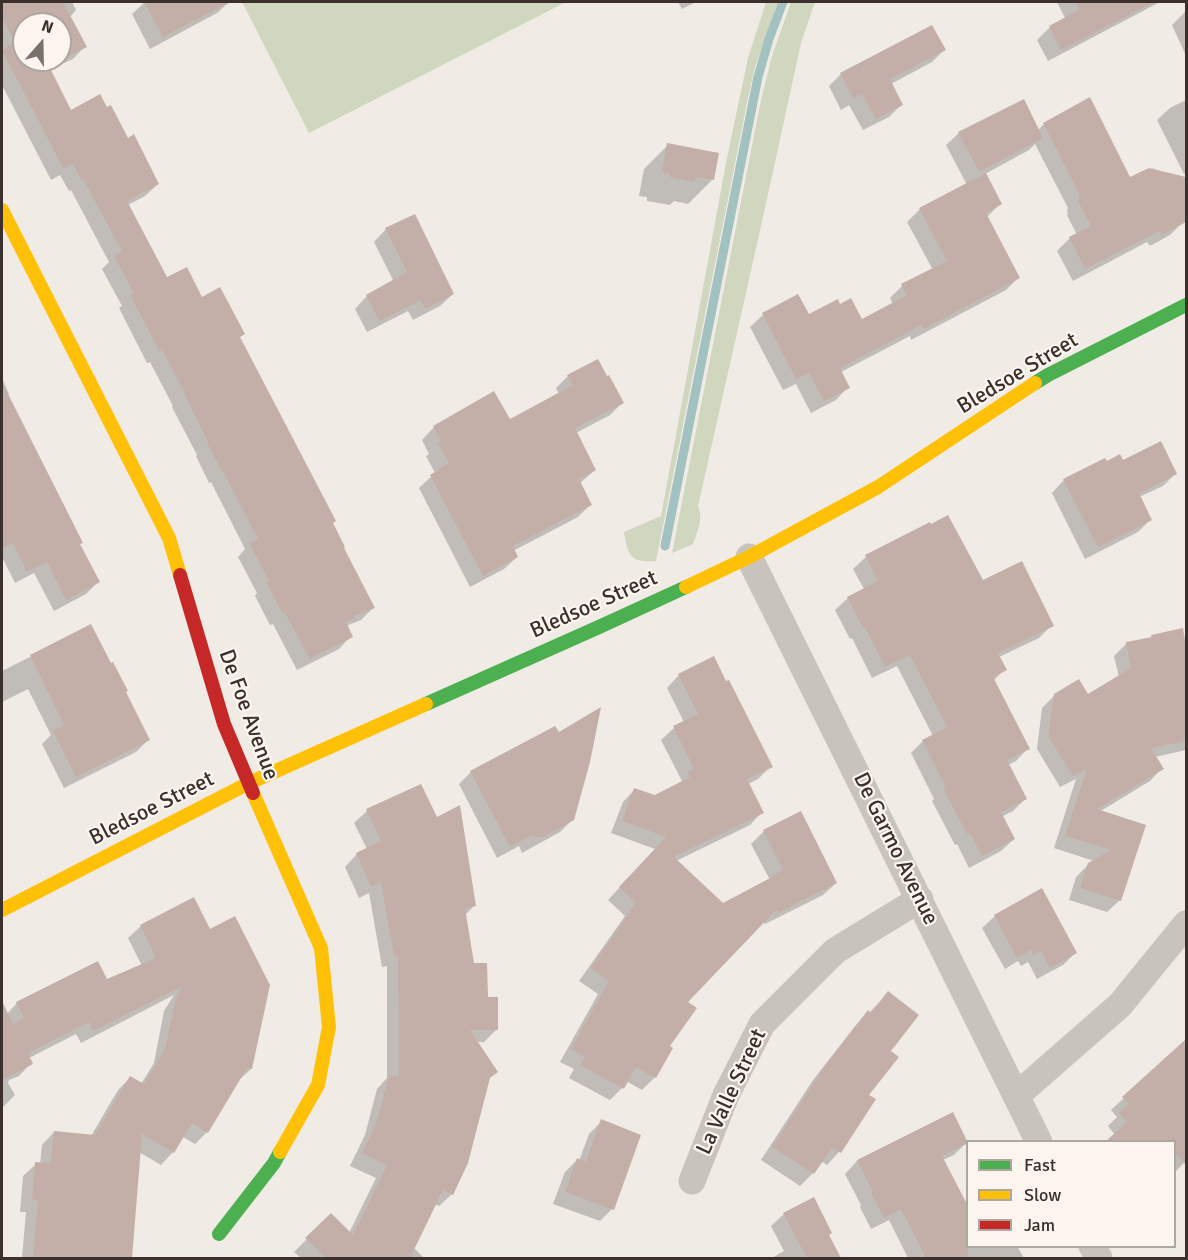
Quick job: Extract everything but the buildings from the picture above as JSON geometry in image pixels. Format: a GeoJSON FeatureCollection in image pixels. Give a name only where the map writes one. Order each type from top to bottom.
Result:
{"type":"FeatureCollection","features":[{"type":"Feature","properties":{"kind":"street","name":"De Foe Avenue"},"geometry":{"type":"LineString","coordinates":[[2,210],[169,538],[224,724],[321,948],[329,1027],[318,1085],[274,1163],[219,1234]]}},
{"type":"Feature","properties":{"kind":"street","name":"Bledsoe Street"},"geometry":{"type":"LineString","coordinates":[[2,910],[249,783],[599,627],[749,557],[878,487],[1048,375],[1186,305]]}},
{"type":"Feature","properties":{"kind":"street","name":"De Garmo Avenue"},"geometry":{"type":"LineString","coordinates":[[749,557],[1038,1140]]}},
{"type":"Feature","properties":{"kind":"street","name":"La Valle Street"},"geometry":{"type":"LineString","coordinates":[[692,1180],[726,1095],[762,1024],[835,951],[920,899]]}},
{"type":"Feature","properties":{"kind":"street"},"geometry":{"type":"LineString","coordinates":[[1016,1096],[1120,1005],[1186,924]]}},
{"type":"Feature","properties":{"kind":"green space"},"geometry":{"type":"Polygon","coordinates":[[[242,2],[566,2],[309,133],[242,2]]]}},
{"type":"Feature","properties":{"kind":"green space"},"geometry":{"type":"Polygon","coordinates":[[[766,2],[778,2],[755,67],[748,98],[656,561],[641,561],[629,552],[624,532],[661,516],[726,163],[748,58],[766,2]]]}},
{"type":"Feature","properties":{"kind":"green space"},"geometry":{"type":"Polygon","coordinates":[[[791,2],[815,2],[801,43],[698,506],[699,525],[693,544],[672,553],[761,100],[772,56],[791,2]]]}},
{"type":"Feature","properties":{"kind":"waterway"},"geometry":{"type":"LineString","coordinates":[[665,546],[758,77],[783,2]]}},
{"type":"Feature","properties":{"kind":"traffic: fast"},"geometry":{"type":"LineString","coordinates":[[1035,383],[1186,305]]}},
{"type":"Feature","properties":{"kind":"traffic: fast"},"geometry":{"type":"LineString","coordinates":[[426,704],[686,587]]}},
{"type":"Feature","properties":{"kind":"traffic: fast"},"geometry":{"type":"LineString","coordinates":[[219,1234],[280,1152]]}},
{"type":"Feature","properties":{"kind":"traffic: slow"},"geometry":{"type":"LineString","coordinates":[[2,210],[169,538],[180,575]]}},
{"type":"Feature","properties":{"kind":"traffic: slow"},"geometry":{"type":"LineString","coordinates":[[686,587],[749,557],[878,487],[1035,383]]}},
{"type":"Feature","properties":{"kind":"traffic: slow"},"geometry":{"type":"LineString","coordinates":[[2,910],[249,783],[426,704]]}},
{"type":"Feature","properties":{"kind":"traffic: slow"},"geometry":{"type":"LineString","coordinates":[[253,793],[321,948],[329,1027],[318,1085],[280,1152]]}},
{"type":"Feature","properties":{"kind":"traffic: jam"},"geometry":{"type":"LineString","coordinates":[[180,575],[224,724],[253,793]]}}]}
